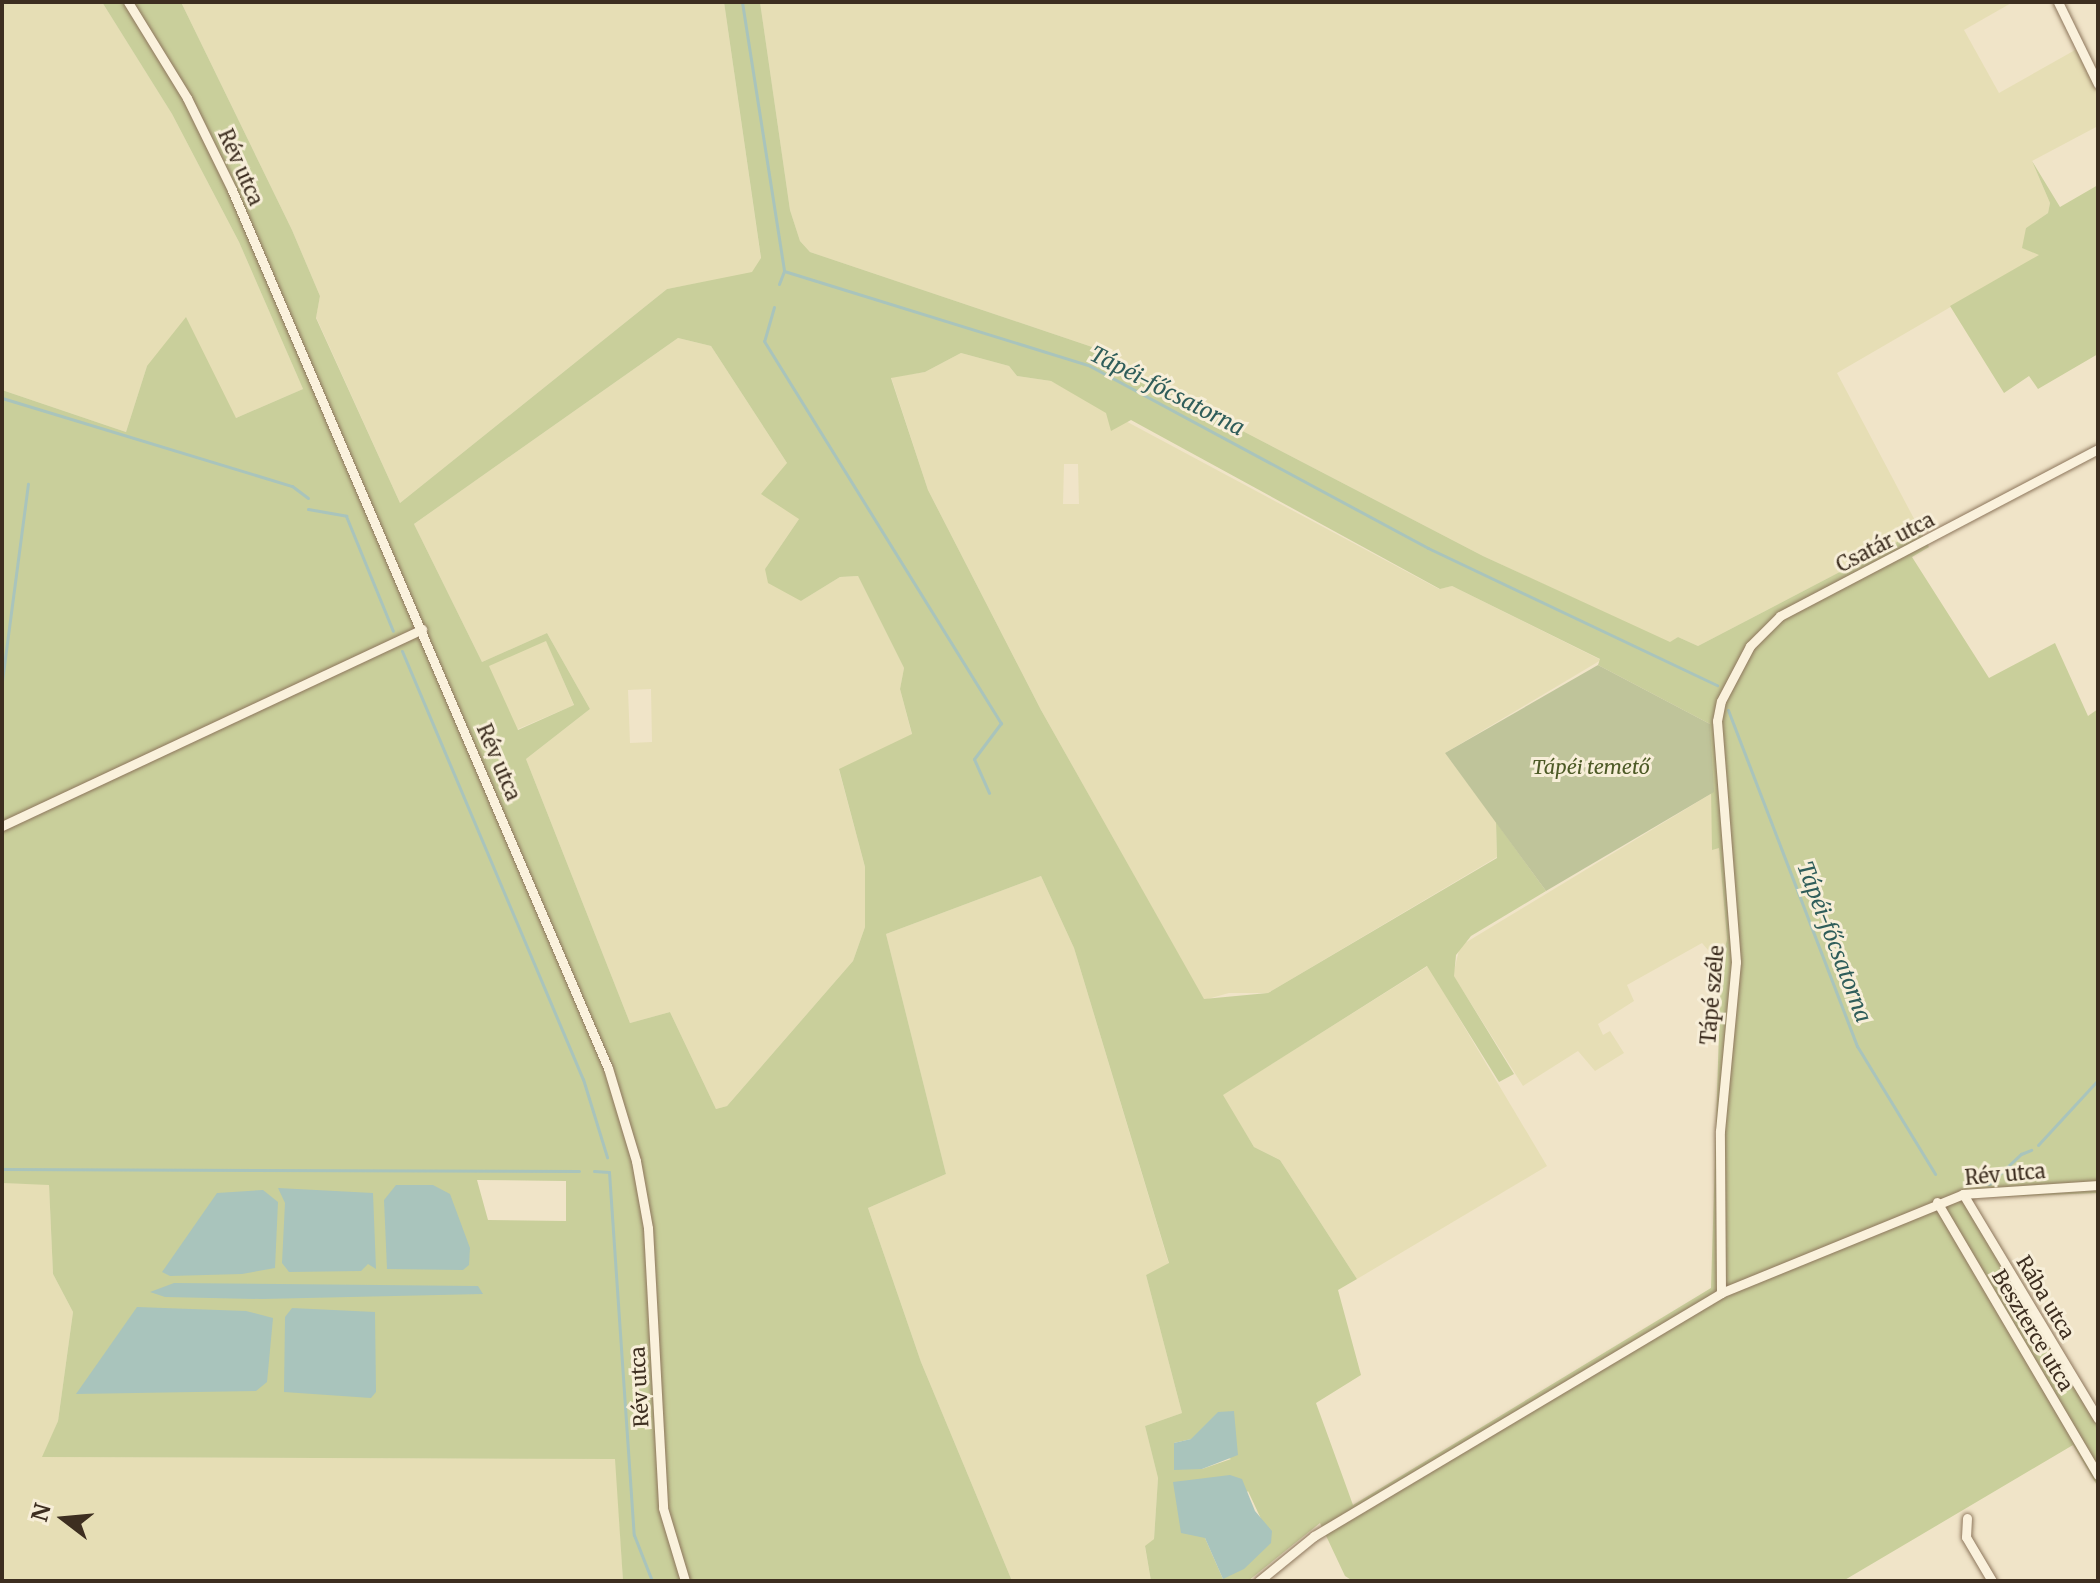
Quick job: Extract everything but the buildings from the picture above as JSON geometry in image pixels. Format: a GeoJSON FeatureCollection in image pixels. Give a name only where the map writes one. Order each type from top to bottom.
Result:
{"type":"FeatureCollection","features":[{"type":"Feature","properties":{"kind":"street","name":"Rév utca"},"geometry":{"type":"LineString","coordinates":[[128,2],[210,142],[553,934],[624,1116],[648,1228],[664,1516],[685,1581]]}},
{"type":"Feature","properties":{"kind":"street"},"geometry":{"type":"LineString","coordinates":[[2058,2],[2098,84]]}},
{"type":"Feature","properties":{"kind":"street","name":"Csatár utca"},"geometry":{"type":"LineString","coordinates":[[1721,701],[1750,646],[1780,616],[2098,449]]}},
{"type":"Feature","properties":{"kind":"street"},"geometry":{"type":"LineString","coordinates":[[2,826],[422,629]]}},
{"type":"Feature","properties":{"kind":"street","name":"Tápé széle"},"geometry":{"type":"LineString","coordinates":[[1721,701],[1717,721],[1736,962],[1720,1131],[1721,1293]]}},
{"type":"Feature","properties":{"kind":"street","name":"Rév utca"},"geometry":{"type":"LineString","coordinates":[[1259,1581],[1314,1536],[1721,1293],[1937,1202],[1963,1194],[2098,1185]]}},
{"type":"Feature","properties":{"kind":"street","name":"Rába utca"},"geometry":{"type":"LineString","coordinates":[[1963,1194],[2098,1419]]}},
{"type":"Feature","properties":{"kind":"street","name":"Beszterce utca"},"geometry":{"type":"LineString","coordinates":[[1937,1202],[2098,1475]]}},
{"type":"Feature","properties":{"kind":"street"},"geometry":{"type":"LineString","coordinates":[[1967,1518],[1966,1537],[1992,1581]]}},
{"type":"Feature","properties":{"kind":"shaded area"},"geometry":{"type":"Polygon","coordinates":[[[2,2],[102,2],[172,114],[239,242],[303,389],[236,418],[147,366],[126,432],[2,390],[2,2]]]}},
{"type":"Feature","properties":{"kind":"shaded area"},"geometry":{"type":"Polygon","coordinates":[[[181,2],[724,2],[761,259],[752,273],[667,289],[400,503],[316,317],[320,296],[292,230],[181,2]]]}},
{"type":"Feature","properties":{"kind":"shaded area"},"geometry":{"type":"Polygon","coordinates":[[[760,2],[2013,2],[1964,30],[1999,93],[2084,45],[2098,75],[2098,126],[2032,161],[2050,203],[2048,213],[2026,228],[2040,255],[1837,373],[1920,530],[1698,646],[1678,637],[1670,643],[1483,556],[1156,386],[1107,352],[810,252],[800,241],[790,210],[760,2]]]}},
{"type":"Feature","properties":{"kind":"shaded area"},"geometry":{"type":"Polygon","coordinates":[[[678,338],[711,346],[787,463],[799,519],[765,569],[801,601],[840,577],[858,576],[904,668],[900,689],[912,735],[839,770],[865,867],[865,927],[853,961],[727,1106],[716,1109],[670,1012],[630,1023],[526,759],[590,709],[547,633],[482,662],[414,524],[678,338]],[[651,689],[628,690],[630,743],[652,742],[651,689]]]}},
{"type":"Feature","properties":{"kind":"shaded area"},"geometry":{"type":"Polygon","coordinates":[[[961,353],[1009,366],[1017,376],[1051,381],[1439,589],[1452,586],[1601,660],[1445,753],[1496,822],[1497,857],[1268,993],[1229,993],[1204,1000],[1041,710],[928,490],[891,377],[925,372],[961,353]],[[1064,464],[1063,504],[1079,504],[1078,464],[1064,464]]]}},
{"type":"Feature","properties":{"kind":"shaded area"},"geometry":{"type":"Polygon","coordinates":[[[546,640],[574,705],[516,730],[488,665],[546,640]]]}},
{"type":"Feature","properties":{"kind":"shaded area"},"geometry":{"type":"Polygon","coordinates":[[[1714,792],[1712,849],[1719,847],[1727,939],[1721,965],[1702,943],[1627,985],[1634,1001],[1598,1024],[1603,1035],[1610,1031],[1624,1053],[1595,1071],[1578,1051],[1523,1086],[1453,975],[1460,946],[1714,792]]]}},
{"type":"Feature","properties":{"kind":"shaded area"},"geometry":{"type":"Polygon","coordinates":[[[1041,876],[1074,948],[1169,1264],[1146,1275],[1182,1413],[1145,1426],[1158,1478],[1154,1539],[1145,1547],[1151,1581],[1012,1581],[921,1362],[868,1208],[946,1174],[886,934],[1041,876]]]}},
{"type":"Feature","properties":{"kind":"shaded area"},"geometry":{"type":"Polygon","coordinates":[[[1428,966],[1547,1166],[1357,1279],[1280,1160],[1254,1147],[1222,1095],[1428,966]]]}},
{"type":"Feature","properties":{"kind":"shaded area"},"geometry":{"type":"Polygon","coordinates":[[[2,1183],[49,1184],[53,1274],[73,1312],[58,1421],[43,1457],[616,1459],[623,1581],[2,1581],[2,1183]]]}},
{"type":"Feature","properties":{"kind":"green space"},"geometry":{"type":"Polygon","coordinates":[[[102,2],[181,2],[292,230],[320,296],[316,318],[400,503],[667,289],[752,272],[761,258],[724,2],[760,2],[790,210],[800,241],[810,252],[1107,352],[1156,386],[1483,556],[1670,642],[1678,637],[1698,646],[1920,530],[1929,547],[1912,557],[1989,678],[2055,643],[2088,716],[2098,709],[2098,1193],[1970,1198],[2098,1411],[2098,1487],[2073,1445],[1843,1581],[1353,1581],[1345,1576],[1320,1523],[1248,1581],[1151,1581],[1145,1546],[1154,1539],[1158,1478],[1145,1426],[1182,1413],[1146,1275],[1169,1263],[1074,948],[1041,876],[886,934],[946,1174],[868,1208],[921,1362],[1012,1581],[623,1581],[615,1459],[42,1457],[58,1421],[73,1312],[53,1274],[49,1185],[2,1183],[2,390],[126,432],[147,366],[186,317],[236,418],[303,389],[239,242],[172,114],[102,2]],[[678,338],[414,524],[482,662],[547,633],[590,709],[526,759],[630,1023],[670,1012],[716,1109],[727,1106],[853,961],[865,927],[865,867],[839,769],[912,734],[900,689],[904,668],[858,576],[840,577],[801,601],[768,583],[765,569],[799,519],[761,494],[787,463],[711,346],[678,338]],[[961,353],[925,372],[891,378],[928,490],[1041,710],[1204,999],[1268,993],[1497,858],[1496,822],[1546,891],[1471,936],[1456,955],[1454,976],[1514,1074],[1499,1082],[1427,966],[1223,1095],[1254,1147],[1280,1160],[1357,1279],[1338,1290],[1361,1375],[1316,1403],[1353,1505],[1711,1288],[1721,966],[1727,939],[1719,848],[1712,850],[1710,724],[1598,665],[1600,659],[1452,586],[1440,589],[1131,420],[1111,431],[1106,413],[1051,381],[1017,376],[1009,366],[961,353]],[[546,641],[489,666],[518,730],[574,705],[546,641]],[[477,1180],[488,1220],[566,1221],[566,1181],[477,1180]],[[1191,1439],[1174,1443],[1202,1469],[1231,1459],[1191,1439]],[[1248,1491],[1205,1538],[1223,1579],[1262,1521],[1248,1491]]]}},
{"type":"Feature","properties":{"kind":"green space"},"geometry":{"type":"Polygon","coordinates":[[[2032,161],[2060,207],[2098,185],[2098,354],[2038,389],[2029,376],[2004,393],[1950,306],[2039,255],[2022,248],[2026,228],[2048,213],[2050,203],[2032,161]]]}},
{"type":"Feature","properties":{"kind":"green space","name":"Tápéi temető"},"geometry":{"type":"Polygon","coordinates":[[[1598,665],[1710,724],[1714,792],[1546,891],[1445,753],[1598,665]]]}},
{"type":"Feature","properties":{"kind":"water"},"geometry":{"type":"Polygon","coordinates":[[[396,1185],[433,1185],[450,1194],[470,1248],[469,1265],[463,1270],[387,1269],[384,1200],[396,1185]]]}},
{"type":"Feature","properties":{"kind":"water"},"geometry":{"type":"Polygon","coordinates":[[[278,1188],[373,1193],[376,1269],[368,1264],[361,1271],[289,1272],[282,1263],[285,1203],[278,1188]]]}},
{"type":"Feature","properties":{"kind":"water"},"geometry":{"type":"Polygon","coordinates":[[[263,1190],[278,1202],[275,1268],[242,1274],[170,1276],[162,1272],[217,1193],[263,1190]]]}},
{"type":"Feature","properties":{"kind":"water"},"geometry":{"type":"Polygon","coordinates":[[[174,1283],[478,1286],[483,1294],[262,1299],[165,1297],[150,1292],[174,1283]]]}},
{"type":"Feature","properties":{"kind":"water"},"geometry":{"type":"Polygon","coordinates":[[[137,1307],[246,1311],[273,1318],[267,1382],[256,1391],[76,1394],[137,1307]]]}},
{"type":"Feature","properties":{"kind":"water"},"geometry":{"type":"Polygon","coordinates":[[[292,1308],[375,1312],[376,1392],[371,1398],[284,1392],[285,1317],[292,1308]]]}},
{"type":"Feature","properties":{"kind":"water"},"geometry":{"type":"Polygon","coordinates":[[[1234,1411],[1238,1455],[1202,1469],[1174,1470],[1174,1443],[1191,1439],[1218,1412],[1234,1411]]]}},
{"type":"Feature","properties":{"kind":"water"},"geometry":{"type":"Polygon","coordinates":[[[1230,1475],[1242,1479],[1255,1511],[1272,1531],[1271,1543],[1244,1569],[1223,1579],[1205,1538],[1181,1533],[1173,1482],[1230,1475]]]}},
{"type":"Feature","properties":{"kind":"waterway","name":"Tápéi-főcsatorna"},"geometry":{"type":"LineString","coordinates":[[742,2],[784,271],[779,284]]}},
{"type":"Feature","properties":{"kind":"waterway","name":"Tápéi-főcsatorna"},"geometry":{"type":"LineString","coordinates":[[784,271],[1090,366],[1428,548],[1717,685]]}},
{"type":"Feature","properties":{"kind":"waterway"},"geometry":{"type":"LineString","coordinates":[[774,307],[764,341],[1001,723],[974,759],[989,793]]}},
{"type":"Feature","properties":{"kind":"waterway"},"geometry":{"type":"LineString","coordinates":[[2,398],[292,486],[308,498]]}},
{"type":"Feature","properties":{"kind":"waterway"},"geometry":{"type":"LineString","coordinates":[[2,681],[28,484]]}},
{"type":"Feature","properties":{"kind":"waterway"},"geometry":{"type":"LineString","coordinates":[[308,509],[346,516],[393,631]]}},
{"type":"Feature","properties":{"kind":"waterway"},"geometry":{"type":"LineString","coordinates":[[402,651],[583,1079],[607,1157]]}},
{"type":"Feature","properties":{"kind":"waterway","name":"Tápéi-főcsatorna"},"geometry":{"type":"LineString","coordinates":[[1728,710],[1857,1046],[1935,1174]]}},
{"type":"Feature","properties":{"kind":"waterway"},"geometry":{"type":"LineString","coordinates":[[2038,1145],[2098,1080]]}},
{"type":"Feature","properties":{"kind":"waterway"},"geometry":{"type":"LineString","coordinates":[[1989,1184],[2021,1154],[2031,1150]]}},
{"type":"Feature","properties":{"kind":"waterway"},"geometry":{"type":"LineString","coordinates":[[2,1169],[579,1171]]}},
{"type":"Feature","properties":{"kind":"waterway"},"geometry":{"type":"LineString","coordinates":[[594,1171],[609,1172],[634,1535],[652,1581]]}},
{"type":"Feature","properties":{"kind":"waterway"},"geometry":{"type":"LineString","coordinates":[[1984,1184],[1993,1183]]}}]}
